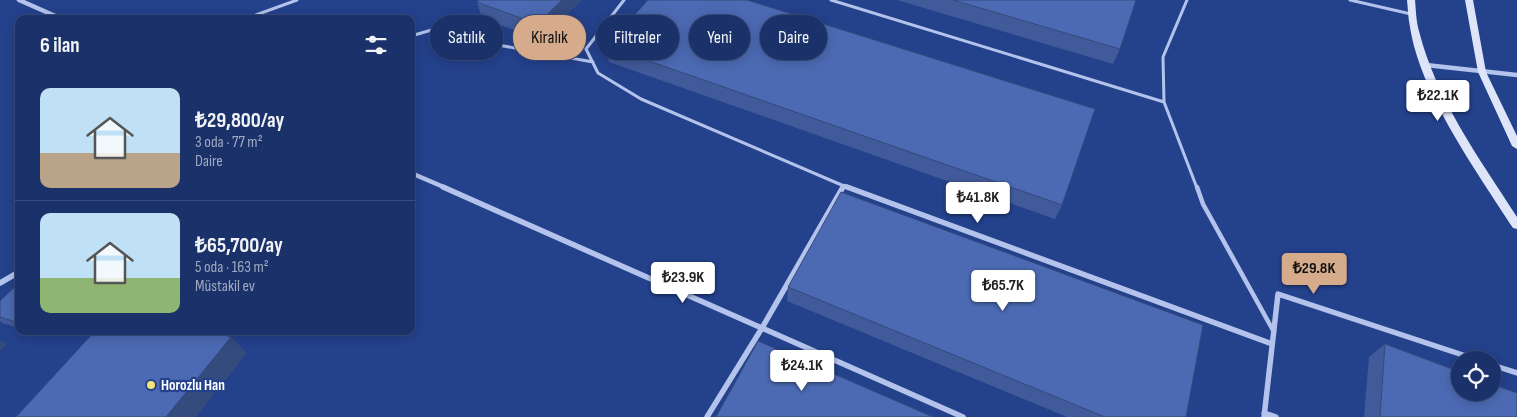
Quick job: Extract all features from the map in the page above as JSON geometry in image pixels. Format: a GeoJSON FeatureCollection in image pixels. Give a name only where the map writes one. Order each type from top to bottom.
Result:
{"type":"FeatureCollection","features":[{"type":"Feature","properties":{"kind":"street"},"geometry":{"type":"LineString","coordinates":[[19,0],[53,15]]}},
{"type":"Feature","properties":{"kind":"street"},"geometry":{"type":"LineString","coordinates":[[1411,0],[1411,14],[1425,65],[1448,115],[1517,226]]}},
{"type":"Feature","properties":{"kind":"street"},"geometry":{"type":"LineString","coordinates":[[1469,0],[1482,72],[1517,146]]}},
{"type":"Feature","properties":{"kind":"street"},"geometry":{"type":"LineString","coordinates":[[1425,65],[1517,75]]}},
{"type":"Feature","properties":{"kind":"street"},"geometry":{"type":"LineString","coordinates":[[415,175],[963,417]]}},
{"type":"Feature","properties":{"kind":"street"},"geometry":{"type":"LineString","coordinates":[[707,417],[762,328],[844,186],[1272,344]]}},
{"type":"Feature","properties":{"kind":"street"},"geometry":{"type":"LineString","coordinates":[[0,283],[15,274]]}},
{"type":"Feature","properties":{"kind":"street"},"geometry":{"type":"LineString","coordinates":[[1276,417],[1264,415],[1278,294],[1451,351]]}},
{"type":"Feature","properties":{"kind":"street"},"geometry":{"type":"LineString","coordinates":[[1501,368],[1517,373]]}},
{"type":"Feature","properties":{"kind":"lane"},"geometry":{"type":"LineString","coordinates":[[256,15],[297,0]]}},
{"type":"Feature","properties":{"kind":"lane"},"geometry":{"type":"LineString","coordinates":[[624,0],[586,49],[598,73],[640,99],[844,186]]}},
{"type":"Feature","properties":{"kind":"lane"},"geometry":{"type":"LineString","coordinates":[[831,0],[1164,102]]}},
{"type":"Feature","properties":{"kind":"lane"},"geometry":{"type":"LineString","coordinates":[[1187,0],[1163,58],[1164,102],[1203,204],[1274,332]]}},
{"type":"Feature","properties":{"kind":"lane"},"geometry":{"type":"LineString","coordinates":[[1350,0],[1411,14]]}},
{"type":"Feature","properties":{"kind":"lane"},"geometry":{"type":"LineString","coordinates":[[415,35],[434,29],[476,41],[593,62]]}},
{"type":"Feature","properties":{"kind":"building"},"geometry":{"type":"Polygon","coordinates":[[[479,0],[562,0],[546,15],[513,15],[477,2],[479,0]]]}},
{"type":"Feature","properties":{"kind":"building"},"geometry":{"type":"Polygon","coordinates":[[[648,0],[747,0],[795,15],[760,15],[760,60],[827,60],[827,25],[1095,109],[1062,205],[646,60],[679,60],[679,15],[634,15],[648,0]]]}},
{"type":"Feature","properties":{"kind":"building"},"geometry":{"type":"Polygon","coordinates":[[[953,0],[1136,0],[1120,49],[953,0]]]}},
{"type":"Feature","properties":{"kind":"building"},"geometry":{"type":"Polygon","coordinates":[[[841,192],[1203,325],[1186,417],[1105,417],[788,287],[841,192]]]}},
{"type":"Feature","properties":{"kind":"building"},"geometry":{"type":"Polygon","coordinates":[[[15,287],[15,322],[0,317],[0,301],[15,287]]]}},
{"type":"Feature","properties":{"kind":"building","name":"Horozlu Han"},"geometry":{"type":"Polygon","coordinates":[[[91,335],[225,335],[231,337],[166,417],[16,417],[91,335]]]}},
{"type":"Feature","properties":{"kind":"building"},"geometry":{"type":"Polygon","coordinates":[[[758,341],[933,417],[716,417],[758,341]]]}},
{"type":"Feature","properties":{"kind":"building"},"geometry":{"type":"Polygon","coordinates":[[[1385,344],[1451,369],[1451,401],[1501,401],[1501,387],[1517,393],[1517,417],[1380,416],[1385,344]]]}},
{"type":"Feature","properties":{"kind":"place","name":"Horozlu Han"},"geometry":{"type":"Point","coordinates":[151,385]}}]}
